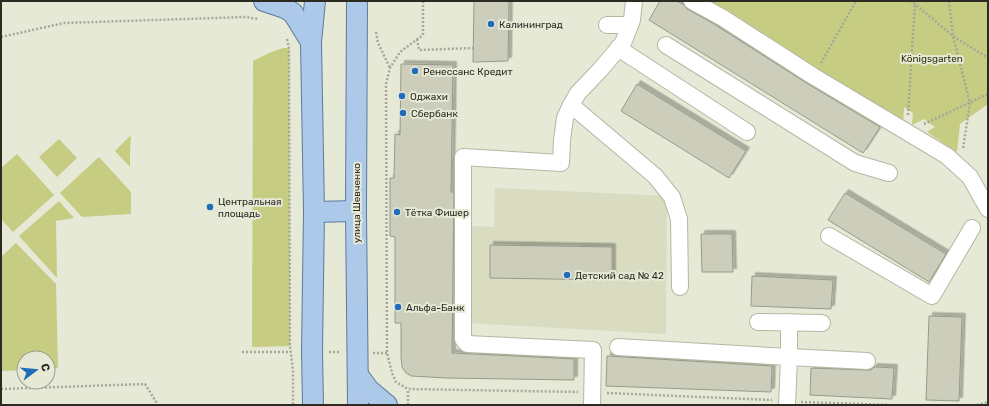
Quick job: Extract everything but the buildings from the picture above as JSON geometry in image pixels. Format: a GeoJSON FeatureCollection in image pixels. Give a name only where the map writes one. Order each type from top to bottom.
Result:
{"type":"FeatureCollection","features":[{"type":"Feature","properties":{"kind":"main road"},"geometry":{"type":"LineString","coordinates":[[313,405],[312,352],[314,212],[311,42],[315,1]]}},
{"type":"Feature","properties":{"kind":"main road","name":"улица Шевченко"},"geometry":{"type":"LineString","coordinates":[[357,1],[356,211],[358,405]]}},
{"type":"Feature","properties":{"kind":"main road"},"geometry":{"type":"LineString","coordinates":[[262,10],[285,8],[293,13],[311,42]]}},
{"type":"Feature","properties":{"kind":"main road"},"geometry":{"type":"LineString","coordinates":[[314,212],[356,211]]}},
{"type":"Feature","properties":{"kind":"main road"},"geometry":{"type":"LineString","coordinates":[[358,375],[369,390],[387,405]]}},
{"type":"Feature","properties":{"kind":"street"},"geometry":{"type":"LineString","coordinates":[[592,399],[593,350],[467,344],[463,339],[463,157],[561,163],[565,118],[578,93],[600,70],[622,43],[632,20],[634,1]]}},
{"type":"Feature","properties":{"kind":"street"},"geometry":{"type":"LineString","coordinates":[[692,1],[724,18],[813,76],[947,156],[970,177],[988,209]]}},
{"type":"Feature","properties":{"kind":"street"},"geometry":{"type":"LineString","coordinates":[[607,25],[630,25]]}},
{"type":"Feature","properties":{"kind":"street"},"geometry":{"type":"LineString","coordinates":[[666,45],[855,163],[889,173]]}},
{"type":"Feature","properties":{"kind":"street"},"geometry":{"type":"LineString","coordinates":[[618,48],[747,132]]}},
{"type":"Feature","properties":{"kind":"street"},"geometry":{"type":"LineString","coordinates":[[571,105],[656,176],[672,197],[679,219],[680,287]]}},
{"type":"Feature","properties":{"kind":"street"},"geometry":{"type":"LineString","coordinates":[[829,236],[932,296],[972,228]]}},
{"type":"Feature","properties":{"kind":"street"},"geometry":{"type":"LineString","coordinates":[[758,322],[822,323]]}},
{"type":"Feature","properties":{"kind":"street"},"geometry":{"type":"LineString","coordinates":[[787,403],[789,322]]}},
{"type":"Feature","properties":{"kind":"street"},"geometry":{"type":"LineString","coordinates":[[618,347],[867,361]]}},
{"type":"Feature","properties":{"kind":"path"},"geometry":{"type":"LineString","coordinates":[[423,1],[423,35],[400,52],[390,68],[386,84],[387,353],[396,382],[408,389],[592,399],[890,405]]}},
{"type":"Feature","properties":{"kind":"path"},"geometry":{"type":"LineString","coordinates":[[826,53],[856,1]]}},
{"type":"Feature","properties":{"kind":"path"},"geometry":{"type":"LineString","coordinates":[[910,1],[953,36],[988,58]]}},
{"type":"Feature","properties":{"kind":"path"},"geometry":{"type":"LineString","coordinates":[[949,1],[953,36],[970,103],[960,168]]}},
{"type":"Feature","properties":{"kind":"path"},"geometry":{"type":"LineString","coordinates":[[915,4],[907,132],[988,94]]}},
{"type":"Feature","properties":{"kind":"path"},"geometry":{"type":"LineString","coordinates":[[1,37],[64,23],[245,17],[262,10]]}},
{"type":"Feature","properties":{"kind":"path"},"geometry":{"type":"LineString","coordinates":[[376,31],[378,43],[390,68]]}},
{"type":"Feature","properties":{"kind":"path"},"geometry":{"type":"LineString","coordinates":[[286,35],[289,48],[290,346],[293,371],[293,405]]}},
{"type":"Feature","properties":{"kind":"path"},"geometry":{"type":"LineString","coordinates":[[417,39],[419,50],[473,48]]}},
{"type":"Feature","properties":{"kind":"path"},"geometry":{"type":"LineString","coordinates":[[1,389],[145,384],[158,405]]}},
{"type":"Feature","properties":{"kind":"path"},"geometry":{"type":"LineString","coordinates":[[408,389],[408,405]]}},
{"type":"Feature","properties":{"kind":"path"},"geometry":{"type":"LineString","coordinates":[[977,405],[988,402]]}},
{"type":"Feature","properties":{"kind":"shaded area","name":"Детский сад № 42"},"geometry":{"type":"Polygon","coordinates":[[[495,188],[667,196],[666,334],[467,323],[469,226],[494,227],[495,188]]]}},
{"type":"Feature","properties":{"kind":"green space","name":"Königsgarten"},"geometry":{"type":"Polygon","coordinates":[[[695,1],[988,1],[988,104],[960,124],[957,152],[927,132],[935,127],[924,119],[912,125],[913,113],[904,107],[903,124],[695,1]]]}},
{"type":"Feature","properties":{"kind":"green space"},"geometry":{"type":"Polygon","coordinates":[[[283,48],[289,48],[290,346],[252,347],[253,61],[283,48]]]}},
{"type":"Feature","properties":{"kind":"green space"},"geometry":{"type":"Polygon","coordinates":[[[131,135],[130,151],[130,167],[115,151],[131,135]]]}},
{"type":"Feature","properties":{"kind":"green space"},"geometry":{"type":"Polygon","coordinates":[[[59,139],[77,158],[57,177],[39,157],[59,139]]]}},
{"type":"Feature","properties":{"kind":"green space"},"geometry":{"type":"Polygon","coordinates":[[[17,154],[54,195],[13,232],[1,219],[1,168],[17,154]]]}},
{"type":"Feature","properties":{"kind":"green space"},"geometry":{"type":"Polygon","coordinates":[[[99,157],[131,192],[131,214],[82,217],[60,193],[99,157]]]}},
{"type":"Feature","properties":{"kind":"green space"},"geometry":{"type":"Polygon","coordinates":[[[59,201],[74,218],[56,221],[57,278],[19,236],[59,201]]]}},
{"type":"Feature","properties":{"kind":"green space"},"geometry":{"type":"Polygon","coordinates":[[[16,243],[56,284],[58,368],[56,368],[56,350],[16,350],[16,370],[1,371],[1,257],[16,243]]]}},
{"type":"Feature","properties":{"kind":"place","name":"Калининград"},"geometry":{"type":"Point","coordinates":[491,24]}},
{"type":"Feature","properties":{"kind":"place","name":"Ренессанс Кредит"},"geometry":{"type":"Point","coordinates":[415,71]}},
{"type":"Feature","properties":{"kind":"place","name":"Оджахи"},"geometry":{"type":"Point","coordinates":[402,96]}},
{"type":"Feature","properties":{"kind":"place","name":"Сбербанк"},"geometry":{"type":"Point","coordinates":[403,113]}},
{"type":"Feature","properties":{"kind":"place","name":"Центральная площадь"},"geometry":{"type":"Point","coordinates":[210,207]}},
{"type":"Feature","properties":{"kind":"place","name":"Тётка Фишер"},"geometry":{"type":"Point","coordinates":[397,212]}},
{"type":"Feature","properties":{"kind":"place","name":"Детский сад № 42"},"geometry":{"type":"Point","coordinates":[567,275]}},
{"type":"Feature","properties":{"kind":"place","name":"Альфа-Банк"},"geometry":{"type":"Point","coordinates":[398,307]}}]}
